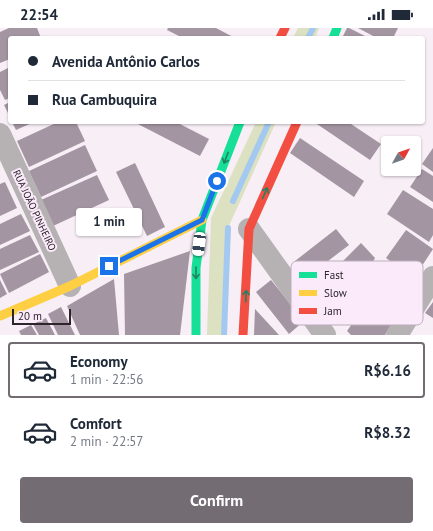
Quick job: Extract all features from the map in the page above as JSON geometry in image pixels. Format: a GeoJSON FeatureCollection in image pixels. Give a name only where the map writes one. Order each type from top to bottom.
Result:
{"type":"FeatureCollection","features":[{"type":"Feature","properties":{"kind":"street"},"geometry":{"type":"LineString","coordinates":[[196,335],[196,268],[202,220],[239,124]]}},
{"type":"Feature","properties":{"kind":"street"},"geometry":{"type":"LineString","coordinates":[[243,335],[249,229],[296,124]]}},
{"type":"Feature","properties":{"kind":"street","name":"RUA JOÃO PINHEIRO"},"geometry":{"type":"LineString","coordinates":[[0,134],[70,286]]}},
{"type":"Feature","properties":{"kind":"street"},"geometry":{"type":"LineString","coordinates":[[0,316],[70,286],[202,220]]}},
{"type":"Feature","properties":{"kind":"street"},"geometry":{"type":"LineString","coordinates":[[249,229],[291,288]]}},
{"type":"Feature","properties":{"kind":"street"},"geometry":{"type":"LineString","coordinates":[[423,293],[433,277]]}},
{"type":"Feature","properties":{"kind":"street"},"geometry":{"type":"LineString","coordinates":[[318,325],[325,335]]}},
{"type":"Feature","properties":{"kind":"street"},"geometry":{"type":"LineString","coordinates":[[397,335],[403,325]]}},
{"type":"Feature","properties":{"kind":"green space"},"geometry":{"type":"Polygon","coordinates":[[[298,28],[319,28],[316,36],[294,36],[298,28]]]}},
{"type":"Feature","properties":{"kind":"green space"},"geometry":{"type":"Polygon","coordinates":[[[255,124],[275,124],[228,228],[224,335],[207,335],[211,218],[255,124]]]}},
{"type":"Feature","properties":{"kind":"building"},"geometry":{"type":"Polygon","coordinates":[[[9,28],[37,28],[40,36],[8,36],[8,60],[0,63],[0,32],[9,28]]]}},
{"type":"Feature","properties":{"kind":"building"},"geometry":{"type":"Polygon","coordinates":[[[168,28],[216,28],[231,36],[179,36],[167,30],[168,28]]]}},
{"type":"Feature","properties":{"kind":"building"},"geometry":{"type":"Polygon","coordinates":[[[347,28],[349,28],[365,36],[343,36],[347,28]]]}},
{"type":"Feature","properties":{"kind":"building"},"geometry":{"type":"Polygon","coordinates":[[[358,28],[398,28],[394,36],[373,36],[358,28]]]}},
{"type":"Feature","properties":{"kind":"building"},"geometry":{"type":"Polygon","coordinates":[[[8,68],[8,99],[5,100],[0,90],[0,72],[8,68]]]}},
{"type":"Feature","properties":{"kind":"building"},"geometry":{"type":"Polygon","coordinates":[[[8,103],[8,113],[4,105],[8,103]]]}},
{"type":"Feature","properties":{"kind":"building"},"geometry":{"type":"Polygon","coordinates":[[[13,124],[30,124],[16,130],[13,124]]]}},
{"type":"Feature","properties":{"kind":"building"},"geometry":{"type":"Polygon","coordinates":[[[54,124],[77,124],[85,141],[29,167],[17,141],[54,124]]]}},
{"type":"Feature","properties":{"kind":"building"},"geometry":{"type":"Polygon","coordinates":[[[138,124],[180,124],[209,139],[200,156],[138,124]]]}},
{"type":"Feature","properties":{"kind":"building"},"geometry":{"type":"Polygon","coordinates":[[[317,124],[351,124],[381,144],[370,160],[317,124]]]}},
{"type":"Feature","properties":{"kind":"building"},"geometry":{"type":"Polygon","coordinates":[[[300,138],[364,181],[354,197],[290,153],[300,138]]]}},
{"type":"Feature","properties":{"kind":"building"},"geometry":{"type":"Polygon","coordinates":[[[85,145],[97,171],[41,197],[29,171],[85,145]]]}},
{"type":"Feature","properties":{"kind":"building"},"geometry":{"type":"Polygon","coordinates":[[[433,148],[433,172],[422,164],[433,148]]]}},
{"type":"Feature","properties":{"kind":"building"},"geometry":{"type":"Polygon","coordinates":[[[135,163],[165,227],[147,236],[116,172],[135,163]]]}},
{"type":"Feature","properties":{"kind":"building"},"geometry":{"type":"Polygon","coordinates":[[[422,169],[433,176],[433,202],[410,187],[417,176],[421,176],[422,169]]]}},
{"type":"Feature","properties":{"kind":"building"},"geometry":{"type":"Polygon","coordinates":[[[97,175],[109,200],[53,226],[41,200],[97,175]]]}},
{"type":"Feature","properties":{"kind":"building"},"geometry":{"type":"Polygon","coordinates":[[[5,182],[17,208],[0,216],[0,184],[5,182]]]}},
{"type":"Feature","properties":{"kind":"building"},"geometry":{"type":"Polygon","coordinates":[[[403,190],[433,209],[433,235],[429,242],[387,214],[403,190]]]}},
{"type":"Feature","properties":{"kind":"building"},"geometry":{"type":"Polygon","coordinates":[[[21,214],[30,231],[0,245],[0,224],[21,214]]]}},
{"type":"Feature","properties":{"kind":"building"},"geometry":{"type":"Polygon","coordinates":[[[336,229],[349,245],[328,261],[295,261],[336,229]]]}},
{"type":"Feature","properties":{"kind":"building"},"geometry":{"type":"Polygon","coordinates":[[[406,230],[433,249],[423,264],[423,261],[390,261],[386,258],[406,230]]]}},
{"type":"Feature","properties":{"kind":"building"},"geometry":{"type":"Polygon","coordinates":[[[30,235],[39,252],[0,270],[0,249],[30,235]]]}},
{"type":"Feature","properties":{"kind":"building"},"geometry":{"type":"Polygon","coordinates":[[[361,243],[375,258],[373,261],[343,261],[361,243]]]}},
{"type":"Feature","properties":{"kind":"building"},"geometry":{"type":"Polygon","coordinates":[[[190,251],[180,335],[125,335],[124,274],[190,251]]]}},
{"type":"Feature","properties":{"kind":"building"},"geometry":{"type":"Polygon","coordinates":[[[40,254],[49,272],[9,293],[0,274],[40,254]]]}},
{"type":"Feature","properties":{"kind":"building"},"geometry":{"type":"Polygon","coordinates":[[[114,279],[119,335],[80,335],[67,306],[114,279]]]}},
{"type":"Feature","properties":{"kind":"building"},"geometry":{"type":"Polygon","coordinates":[[[0,280],[7,294],[0,298],[0,280]]]}},
{"type":"Feature","properties":{"kind":"building"},"geometry":{"type":"Polygon","coordinates":[[[271,280],[291,305],[291,325],[299,325],[289,334],[256,292],[271,280]]]}},
{"type":"Feature","properties":{"kind":"building"},"geometry":{"type":"Polygon","coordinates":[[[433,302],[433,318],[425,313],[433,302]]]}},
{"type":"Feature","properties":{"kind":"building"},"geometry":{"type":"Polygon","coordinates":[[[61,307],[75,335],[58,335],[48,314],[61,307]]]}},
{"type":"Feature","properties":{"kind":"building"},"geometry":{"type":"Polygon","coordinates":[[[255,309],[279,335],[254,335],[255,309]]]}},
{"type":"Feature","properties":{"kind":"building"},"geometry":{"type":"Polygon","coordinates":[[[46,318],[55,335],[39,335],[33,324],[46,318]]]}},
{"type":"Feature","properties":{"kind":"building"},"geometry":{"type":"Polygon","coordinates":[[[31,325],[37,335],[21,335],[19,331],[31,325]]]}},
{"type":"Feature","properties":{"kind":"building"},"geometry":{"type":"Polygon","coordinates":[[[351,325],[391,325],[385,335],[351,335],[347,331],[351,325]]]}},
{"type":"Feature","properties":{"kind":"waterway"},"geometry":{"type":"LineString","coordinates":[[309,36],[313,28]]}},
{"type":"Feature","properties":{"kind":"waterway"},"geometry":{"type":"LineString","coordinates":[[233,201],[268,124]]}},
{"type":"Feature","properties":{"kind":"waterway"},"geometry":{"type":"LineString","coordinates":[[224,335],[228,228]]}},
{"type":"Feature","properties":{"kind":"traffic: fast"},"geometry":{"type":"LineString","coordinates":[[334,36],[337,28]]}},
{"type":"Feature","properties":{"kind":"traffic: fast"},"geometry":{"type":"LineString","coordinates":[[196,335],[196,268],[202,220],[239,124]]}},
{"type":"Feature","properties":{"kind":"traffic: slow"},"geometry":{"type":"LineString","coordinates":[[0,316],[70,286],[202,220]]}},
{"type":"Feature","properties":{"kind":"traffic: jam"},"geometry":{"type":"LineString","coordinates":[[281,36],[285,28]]}},
{"type":"Feature","properties":{"kind":"traffic: jam"},"geometry":{"type":"LineString","coordinates":[[243,335],[249,229],[296,124]]}},
{"type":"Feature","properties":{"kind":"route"},"geometry":{"type":"LineString","coordinates":[[109,266],[202,220],[217,181]]}}]}
